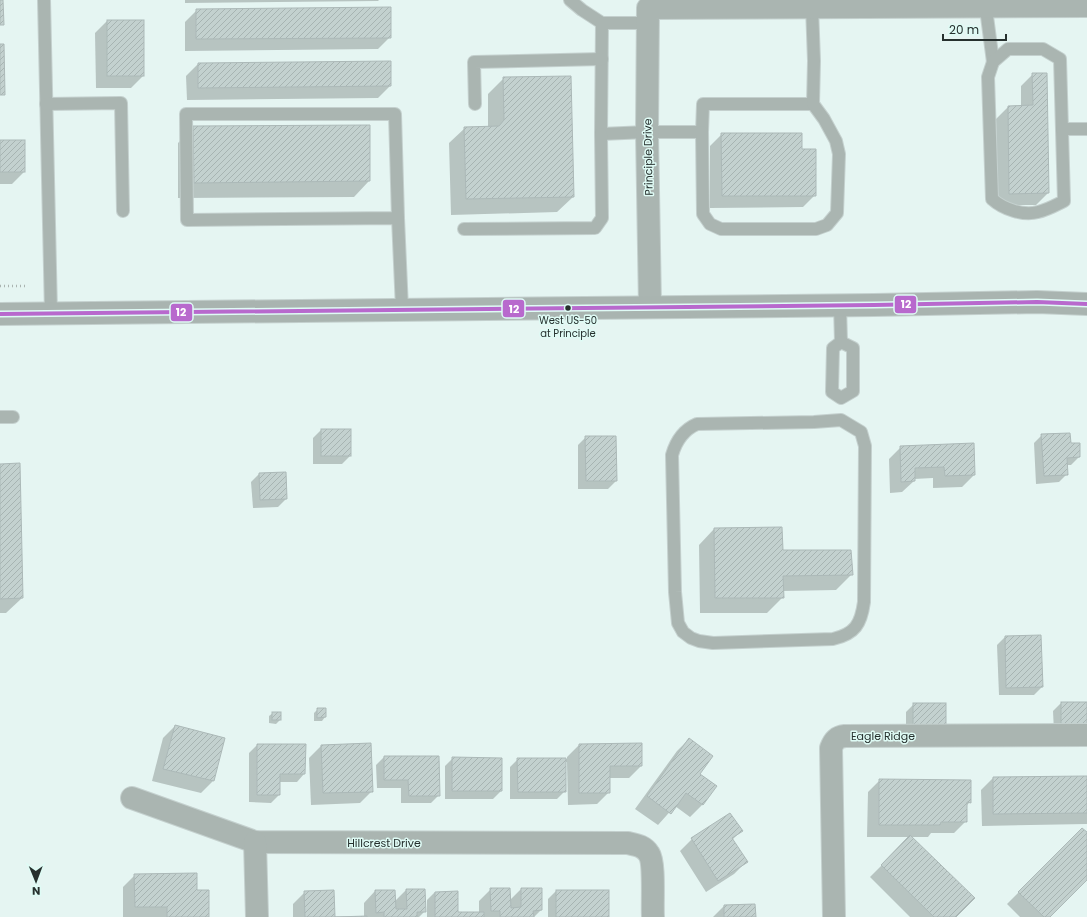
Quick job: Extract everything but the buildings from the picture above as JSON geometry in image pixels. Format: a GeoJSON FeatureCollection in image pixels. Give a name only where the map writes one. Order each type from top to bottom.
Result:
{"type":"FeatureCollection","features":[{"type":"Feature","properties":{"kind":"main road"},"geometry":{"type":"LineString","coordinates":[[0,314],[650,306],[840,306],[1038,302],[1087,304]]}},
{"type":"Feature","properties":{"kind":"street"},"geometry":{"type":"LineString","coordinates":[[648,16],[706,4],[812,7],[985,3],[1087,6]]}},
{"type":"Feature","properties":{"kind":"street","name":"Principle Drive"},"geometry":{"type":"LineString","coordinates":[[648,16],[647,132],[650,306]]}},
{"type":"Feature","properties":{"kind":"street","name":"Eagle Ridge"},"geometry":{"type":"LineString","coordinates":[[834,917],[831,748],[834,741],[839,737],[1087,735]]}},
{"type":"Feature","properties":{"kind":"street","name":"Hillcrest Drive"},"geometry":{"type":"LineString","coordinates":[[132,798],[255,842],[628,843],[642,846],[650,855],[652,860],[653,917]]}},
{"type":"Feature","properties":{"kind":"street"},"geometry":{"type":"LineString","coordinates":[[255,842],[256,917]]}},
{"type":"Feature","properties":{"kind":"lane"},"geometry":{"type":"LineString","coordinates":[[44,0],[51,313]]}},
{"type":"Feature","properties":{"kind":"lane"},"geometry":{"type":"LineString","coordinates":[[570,0],[602,23],[648,16]]}},
{"type":"Feature","properties":{"kind":"lane"},"geometry":{"type":"LineString","coordinates":[[985,3],[993,62],[988,77],[992,199],[1000,206],[1020,212],[1038,212],[1064,201],[1060,59],[1043,49],[1008,49],[993,62]]}},
{"type":"Feature","properties":{"kind":"lane"},"geometry":{"type":"LineString","coordinates":[[812,7],[814,61],[813,104],[824,119],[836,141],[839,154],[837,212],[827,225],[816,229],[721,229],[710,224],[703,214],[703,104],[813,104]]}},
{"type":"Feature","properties":{"kind":"lane"},"geometry":{"type":"LineString","coordinates":[[464,229],[595,228],[602,218],[602,23]]}},
{"type":"Feature","properties":{"kind":"lane"},"geometry":{"type":"LineString","coordinates":[[475,104],[474,62],[602,59]]}},
{"type":"Feature","properties":{"kind":"lane"},"geometry":{"type":"LineString","coordinates":[[46,104],[121,103],[122,211]]}},
{"type":"Feature","properties":{"kind":"lane"},"geometry":{"type":"LineString","coordinates":[[398,218],[187,220],[186,114],[395,114],[402,309]]}},
{"type":"Feature","properties":{"kind":"lane"},"geometry":{"type":"LineString","coordinates":[[1062,129],[1087,129]]}},
{"type":"Feature","properties":{"kind":"lane"},"geometry":{"type":"LineString","coordinates":[[601,134],[702,132]]}},
{"type":"Feature","properties":{"kind":"lane"},"geometry":{"type":"LineString","coordinates":[[840,306],[841,342]]}},
{"type":"Feature","properties":{"kind":"lane"},"geometry":{"type":"LineString","coordinates":[[841,342],[833,348],[832,392],[841,398]]}},
{"type":"Feature","properties":{"kind":"lane"},"geometry":{"type":"LineString","coordinates":[[841,342],[853,348],[853,391],[841,398]]}},
{"type":"Feature","properties":{"kind":"lane"},"geometry":{"type":"LineString","coordinates":[[841,398],[841,420]]}},
{"type":"Feature","properties":{"kind":"lane"},"geometry":{"type":"LineString","coordinates":[[0,417],[12,417]]}},
{"type":"Feature","properties":{"kind":"lane"},"geometry":{"type":"LineString","coordinates":[[841,420],[860,432],[865,446],[864,602],[863,611],[857,627],[850,634],[844,637],[833,639],[713,643],[698,641],[691,638],[678,624],[675,592],[672,455],[678,439],[690,427],[697,424],[789,423],[841,420]]}},
{"type":"Feature","properties":{"kind":"path"},"geometry":{"type":"LineString","coordinates":[[0,286],[25,286]]}},
{"type":"Feature","properties":{"kind":"transit line","name":"12"},"geometry":{"type":"LineString","coordinates":[[0,314],[1037,302],[1087,304]]}},
{"type":"Feature","properties":{"kind":"place","name":"West US-50 at Principle"},"geometry":{"type":"Point","coordinates":[568,308]}}]}
